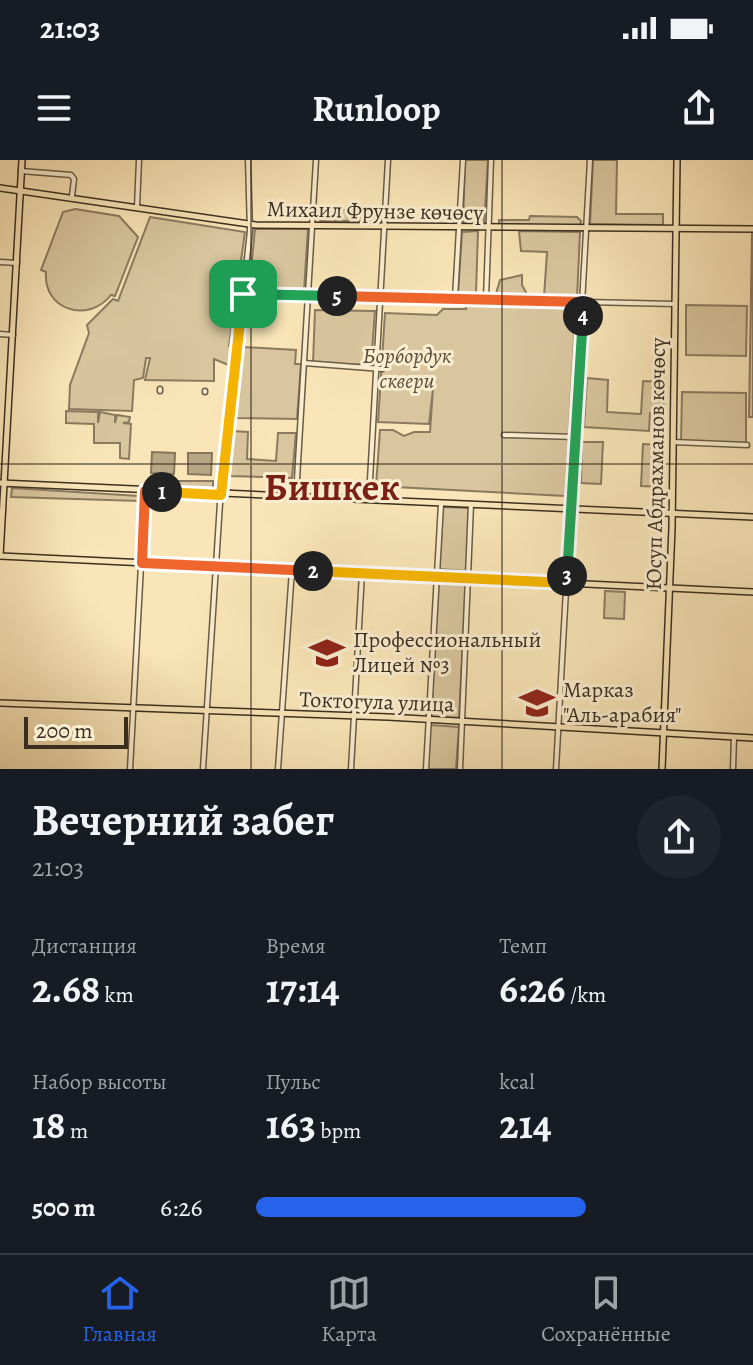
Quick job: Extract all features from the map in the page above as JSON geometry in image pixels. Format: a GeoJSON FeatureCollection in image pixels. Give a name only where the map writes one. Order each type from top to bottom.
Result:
{"type":"FeatureCollection","features":[{"type":"Feature","properties":{"kind":"main road"},"geometry":{"type":"LineString","coordinates":[[22,160],[0,556],[753,592]]}},
{"type":"Feature","properties":{"kind":"main road","name":"Юсуп Абдрахманов көчөсү"},"geometry":{"type":"LineString","coordinates":[[662,769],[672,512],[677,160]]}},
{"type":"Feature","properties":{"kind":"main road","name":"Михаил Фрунзе көчөсү"},"geometry":{"type":"LineString","coordinates":[[0,188],[72,196],[249,225],[753,229]]}},
{"type":"Feature","properties":{"kind":"main road"},"geometry":{"type":"LineString","coordinates":[[3,483],[753,517]]}},
{"type":"Feature","properties":{"kind":"main road","name":"Токтогула улица"},"geometry":{"type":"LineString","coordinates":[[0,703],[429,719],[753,738]]}},
{"type":"Feature","properties":{"kind":"street"},"geometry":{"type":"LineString","coordinates":[[137,207],[139,160]]}},
{"type":"Feature","properties":{"kind":"street"},"geometry":{"type":"LineString","coordinates":[[203,769],[221,495],[249,245],[248,160]]}},
{"type":"Feature","properties":{"kind":"street"},"geometry":{"type":"LineString","coordinates":[[296,496],[316,160]]}},
{"type":"Feature","properties":{"kind":"street"},"geometry":{"type":"LineString","coordinates":[[369,498],[379,368],[388,160]]}},
{"type":"Feature","properties":{"kind":"street"},"geometry":{"type":"LineString","coordinates":[[455,298],[463,160]]}},
{"type":"Feature","properties":{"kind":"street"},"geometry":{"type":"LineString","coordinates":[[486,299],[491,160]]}},
{"type":"Feature","properties":{"kind":"street"},"geometry":{"type":"LineString","coordinates":[[556,769],[590,160]]}},
{"type":"Feature","properties":{"kind":"street"},"geometry":{"type":"LineString","coordinates":[[21,171],[71,175],[72,196]]}},
{"type":"Feature","properties":{"kind":"street"},"geometry":{"type":"LineString","coordinates":[[240,244],[249,245]]}},
{"type":"Feature","properties":{"kind":"street"},"geometry":{"type":"LineString","coordinates":[[0,262],[17,263]]}},
{"type":"Feature","properties":{"kind":"street"},"geometry":{"type":"LineString","coordinates":[[243,294],[675,304]]}},
{"type":"Feature","properties":{"kind":"street"},"geometry":{"type":"LineString","coordinates":[[0,334],[13,335]]}},
{"type":"Feature","properties":{"kind":"street"},"geometry":{"type":"LineString","coordinates":[[304,363],[379,368]]}},
{"type":"Feature","properties":{"kind":"street"},"geometry":{"type":"LineString","coordinates":[[504,435],[576,437]]}},
{"type":"Feature","properties":{"kind":"street"},"geometry":{"type":"LineString","coordinates":[[673,442],[747,445]]}},
{"type":"Feature","properties":{"kind":"street"},"geometry":{"type":"LineString","coordinates":[[130,769],[145,491]]}},
{"type":"Feature","properties":{"kind":"street"},"geometry":{"type":"LineString","coordinates":[[426,769],[441,501]]}},
{"type":"Feature","properties":{"kind":"street"},"geometry":{"type":"LineString","coordinates":[[460,769],[471,503]]}},
{"type":"Feature","properties":{"kind":"street"},"geometry":{"type":"LineString","coordinates":[[278,769],[292,570]]}},
{"type":"Feature","properties":{"kind":"street"},"geometry":{"type":"LineString","coordinates":[[351,769],[362,573]]}},
{"type":"Feature","properties":{"kind":"street"},"geometry":{"type":"LineString","coordinates":[[733,769],[734,737]]}},
{"type":"Feature","properties":{"kind":"green space"},"geometry":{"type":"Polygon","coordinates":[[[465,160],[488,160],[484,225],[463,223],[465,160]]]}},
{"type":"Feature","properties":{"kind":"green space"},"geometry":{"type":"Polygon","coordinates":[[[593,160],[617,160],[616,214],[663,214],[663,225],[590,224],[593,160]]]}},
{"type":"Feature","properties":{"kind":"green space"},"geometry":{"type":"Polygon","coordinates":[[[75,209],[119,216],[138,237],[115,296],[111,295],[91,309],[69,309],[59,304],[47,285],[46,272],[41,270],[63,212],[75,209]]]}},
{"type":"Feature","properties":{"kind":"green space"},"geometry":{"type":"Polygon","coordinates":[[[320,210],[379,210],[379,221],[320,221],[320,210]]]}},
{"type":"Feature","properties":{"kind":"green space"},"geometry":{"type":"Polygon","coordinates":[[[530,216],[577,217],[581,221],[580,226],[499,225],[499,220],[529,220],[530,216]]]}},
{"type":"Feature","properties":{"kind":"green space"},"geometry":{"type":"Polygon","coordinates":[[[150,217],[245,232],[229,346],[234,348],[231,366],[214,359],[214,381],[145,380],[150,358],[146,358],[143,378],[134,380],[132,411],[69,409],[70,385],[89,333],[87,325],[113,299],[118,301],[150,217]]]}},
{"type":"Feature","properties":{"kind":"green space"},"geometry":{"type":"Polygon","coordinates":[[[255,229],[308,229],[304,291],[249,290],[255,229]]]}},
{"type":"Feature","properties":{"kind":"green space"},"geometry":{"type":"Polygon","coordinates":[[[478,231],[476,293],[458,293],[462,232],[478,231]]]}},
{"type":"Feature","properties":{"kind":"green space"},"geometry":{"type":"Polygon","coordinates":[[[519,231],[580,232],[577,298],[544,297],[547,252],[521,251],[519,231]]]}},
{"type":"Feature","properties":{"kind":"green space"},"geometry":{"type":"Polygon","coordinates":[[[752,234],[753,417],[749,417],[752,234]]]}},
{"type":"Feature","properties":{"kind":"green space"},"geometry":{"type":"Polygon","coordinates":[[[522,275],[522,285],[529,298],[495,297],[500,280],[522,275]]]}},
{"type":"Feature","properties":{"kind":"green space","name":"Борбордук сквери"},"geometry":{"type":"Polygon","coordinates":[[[466,304],[576,306],[565,496],[376,486],[380,430],[393,430],[404,436],[414,432],[430,432],[433,389],[429,424],[378,422],[385,313],[437,315],[443,309],[466,309],[466,304]]]}},
{"type":"Feature","properties":{"kind":"green space"},"geometry":{"type":"Polygon","coordinates":[[[686,305],[747,306],[746,356],[686,355],[686,305]]]}},
{"type":"Feature","properties":{"kind":"green space"},"geometry":{"type":"Polygon","coordinates":[[[315,310],[375,311],[371,365],[313,363],[315,310]]]}},
{"type":"Feature","properties":{"kind":"green space"},"geometry":{"type":"Polygon","coordinates":[[[243,347],[296,350],[295,364],[301,364],[297,419],[233,418],[243,347]]]}},
{"type":"Feature","properties":{"kind":"green space"},"geometry":{"type":"Polygon","coordinates":[[[587,378],[608,380],[607,412],[641,414],[643,381],[665,382],[663,413],[650,413],[649,431],[584,427],[587,378]]]}},
{"type":"Feature","properties":{"kind":"green space"},"geometry":{"type":"Polygon","coordinates":[[[682,392],[746,393],[746,445],[681,442],[682,392]]]}},
{"type":"Feature","properties":{"kind":"green space"},"geometry":{"type":"Polygon","coordinates":[[[66,411],[98,412],[98,423],[100,412],[115,415],[115,423],[117,415],[130,417],[129,422],[123,423],[131,424],[129,459],[120,458],[120,443],[94,443],[94,424],[66,423],[66,411]]]}},
{"type":"Feature","properties":{"kind":"green space"},"geometry":{"type":"Polygon","coordinates":[[[232,431],[248,432],[247,459],[276,461],[278,433],[296,433],[292,478],[229,476],[232,431]]]}},
{"type":"Feature","properties":{"kind":"green space"},"geometry":{"type":"Polygon","coordinates":[[[582,442],[603,442],[601,484],[581,483],[582,442]]]}},
{"type":"Feature","properties":{"kind":"green space"},"geometry":{"type":"Polygon","coordinates":[[[643,444],[664,445],[662,487],[641,486],[643,444]]]}},
{"type":"Feature","properties":{"kind":"green space"},"geometry":{"type":"Polygon","coordinates":[[[151,481],[213,481],[213,490],[154,487],[151,481]]]}},
{"type":"Feature","properties":{"kind":"green space"},"geometry":{"type":"Polygon","coordinates":[[[12,488],[139,496],[140,501],[11,497],[12,488]]]}},
{"type":"Feature","properties":{"kind":"green space"},"geometry":{"type":"Polygon","coordinates":[[[442,507],[470,508],[467,571],[439,569],[442,507]]]}},
{"type":"Feature","properties":{"kind":"green space"},"geometry":{"type":"Polygon","coordinates":[[[438,578],[466,579],[459,718],[431,717],[438,578]]]}},
{"type":"Feature","properties":{"kind":"green space"},"geometry":{"type":"Polygon","coordinates":[[[605,591],[625,592],[624,619],[604,618],[605,591]]]}},
{"type":"Feature","properties":{"kind":"green space"},"geometry":{"type":"Polygon","coordinates":[[[430,725],[459,727],[456,769],[428,769],[430,725]]]}},
{"type":"Feature","properties":{"kind":"shaded area"},"geometry":{"type":"Polygon","coordinates":[[[152,452],[175,453],[174,474],[151,473],[152,452]]]}},
{"type":"Feature","properties":{"kind":"shaded area"},"geometry":{"type":"Polygon","coordinates":[[[188,453],[212,453],[211,475],[188,474],[188,453]]]}},
{"type":"Feature","properties":{"kind":"place","name":"Профессиональный Лицей №3"},"geometry":{"type":"Point","coordinates":[327,653]}},
{"type":"Feature","properties":{"kind":"place","name":"Марказ \"Аль-арабия\""},"geometry":{"type":"Point","coordinates":[537,703]}},
{"type":"Feature","properties":{"kind":"district","name":"Бишкек"},"geometry":{"type":"Point","coordinates":[332,487]}},
{"type":"Feature","properties":{"kind":"route"},"geometry":{"type":"LineString","coordinates":[[243,294],[584,302],[566,583],[142,563],[145,491],[221,495],[243,294]]}}]}
